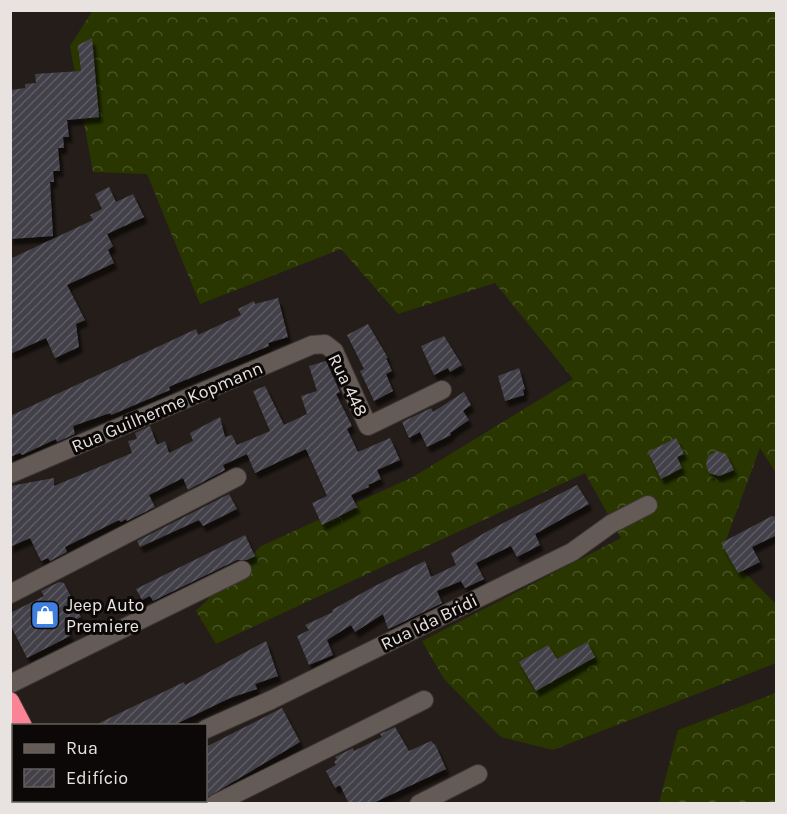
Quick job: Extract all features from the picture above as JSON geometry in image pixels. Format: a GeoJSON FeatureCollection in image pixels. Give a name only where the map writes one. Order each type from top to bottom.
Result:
{"type":"FeatureCollection","features":[{"type":"Feature","properties":{"kind":"highway"},"geometry":{"type":"LineString","coordinates":[[10,701],[23,724]]}},
{"type":"Feature","properties":{"kind":"street","name":"Rua 448"},"geometry":{"type":"LineString","coordinates":[[325,344],[334,351],[368,426],[442,390]]}},
{"type":"Feature","properties":{"kind":"street","name":"Rua Guilherme Kopmann"},"geometry":{"type":"LineString","coordinates":[[10,474],[312,345],[325,344]]}},
{"type":"Feature","properties":{"kind":"street"},"geometry":{"type":"LineString","coordinates":[[10,594],[237,477]]}},
{"type":"Feature","properties":{"kind":"street","name":"Rua Ida Bridi"},"geometry":{"type":"LineString","coordinates":[[207,729],[271,700],[572,552],[611,524],[648,505]]}},
{"type":"Feature","properties":{"kind":"street"},"geometry":{"type":"LineString","coordinates":[[10,684],[243,570]]}},
{"type":"Feature","properties":{"kind":"street"},"geometry":{"type":"LineString","coordinates":[[215,804],[424,700]]}},
{"type":"Feature","properties":{"kind":"street"},"geometry":{"type":"LineString","coordinates":[[419,804],[478,774]]}},
{"type":"Feature","properties":{"kind":"green space"},"geometry":{"type":"Polygon","coordinates":[[[93,10],[776,11],[776,473],[760,448],[726,540],[741,569],[776,604],[776,663],[553,750],[501,737],[444,679],[422,641],[621,538],[585,473],[216,644],[196,611],[261,546],[413,477],[573,379],[495,283],[398,314],[341,249],[200,304],[147,174],[93,172],[70,46],[93,10]]]}},
{"type":"Feature","properties":{"kind":"green space"},"geometry":{"type":"Polygon","coordinates":[[[776,693],[776,803],[659,803],[678,730],[776,693]]]}},
{"type":"Feature","properties":{"kind":"building"},"geometry":{"type":"Polygon","coordinates":[[[92,38],[99,117],[67,120],[69,137],[63,137],[64,148],[58,148],[60,171],[53,171],[54,182],[50,182],[53,236],[10,239],[10,90],[25,88],[25,84],[36,83],[35,74],[81,71],[78,45],[92,38]]]}},
{"type":"Feature","properties":{"kind":"building"},"geometry":{"type":"Polygon","coordinates":[[[109,187],[116,202],[133,194],[144,217],[107,234],[113,246],[108,250],[114,263],[67,285],[85,320],[76,324],[79,347],[55,358],[46,338],[10,354],[10,259],[93,220],[90,215],[102,209],[95,194],[109,187]]]}},
{"type":"Feature","properties":{"kind":"building"},"geometry":{"type":"Polygon","coordinates":[[[278,298],[288,337],[268,343],[269,346],[173,385],[169,387],[170,390],[111,415],[110,413],[73,426],[75,434],[57,442],[56,439],[22,455],[20,453],[10,457],[10,416],[196,329],[198,335],[241,315],[238,309],[254,301],[255,304],[278,298]]]}},
{"type":"Feature","properties":{"kind":"building"},"geometry":{"type":"Polygon","coordinates":[[[368,324],[388,358],[386,358],[392,371],[386,374],[393,391],[374,401],[360,371],[364,369],[347,335],[368,324]]]}},
{"type":"Feature","properties":{"kind":"building"},"geometry":{"type":"Polygon","coordinates":[[[444,336],[462,365],[450,372],[448,368],[434,375],[421,346],[444,336]]]}},
{"type":"Feature","properties":{"kind":"building"},"geometry":{"type":"Polygon","coordinates":[[[326,361],[340,392],[336,394],[352,426],[347,429],[358,452],[390,438],[400,460],[377,470],[381,479],[351,495],[357,507],[322,525],[312,503],[327,496],[306,449],[255,473],[247,454],[223,465],[225,470],[188,490],[183,478],[149,495],[155,507],[127,521],[126,519],[121,522],[119,520],[65,547],[67,552],[50,561],[48,558],[41,561],[30,538],[10,547],[10,486],[54,478],[54,486],[132,453],[128,441],[137,439],[135,433],[150,426],[157,445],[165,441],[169,453],[193,441],[190,433],[220,417],[225,437],[232,435],[237,445],[270,431],[253,391],[265,386],[284,425],[307,414],[301,396],[317,391],[309,366],[326,361]]]}},
{"type":"Feature","properties":{"kind":"building"},"geometry":{"type":"Polygon","coordinates":[[[519,368],[525,389],[523,390],[524,395],[505,401],[498,376],[519,368]]]}},
{"type":"Feature","properties":{"kind":"building"},"geometry":{"type":"Polygon","coordinates":[[[464,392],[471,405],[463,411],[469,420],[450,433],[451,435],[427,447],[420,432],[409,438],[402,422],[431,408],[433,412],[464,392]]]}},
{"type":"Feature","properties":{"kind":"building"},"geometry":{"type":"Polygon","coordinates":[[[676,438],[684,454],[677,457],[682,468],[661,479],[648,452],[676,438]]]}},
{"type":"Feature","properties":{"kind":"building"},"geometry":{"type":"Polygon","coordinates":[[[717,451],[726,454],[734,470],[719,476],[709,473],[706,465],[708,456],[717,451]]]}},
{"type":"Feature","properties":{"kind":"building"},"geometry":{"type":"Polygon","coordinates":[[[577,485],[589,504],[535,534],[540,545],[517,557],[511,546],[476,563],[484,579],[465,588],[461,581],[437,591],[442,603],[388,629],[383,614],[355,632],[351,625],[327,640],[333,655],[309,665],[297,636],[309,630],[305,625],[425,561],[431,577],[456,565],[451,553],[486,532],[577,485]]]}},
{"type":"Feature","properties":{"kind":"building"},"geometry":{"type":"Polygon","coordinates":[[[229,494],[237,509],[203,526],[199,520],[140,547],[137,541],[229,494]]]}},
{"type":"Feature","properties":{"kind":"building"},"geometry":{"type":"Polygon","coordinates":[[[772,516],[777,517],[777,535],[752,547],[760,562],[738,573],[721,543],[772,516]]]}},
{"type":"Feature","properties":{"kind":"building"},"geometry":{"type":"Polygon","coordinates":[[[245,535],[255,556],[247,560],[237,560],[153,601],[150,596],[142,600],[136,589],[245,535]]]}},
{"type":"Feature","properties":{"kind":"building","name":"Jeep Auto Premiere"},"geometry":{"type":"Polygon","coordinates":[[[59,582],[64,583],[81,617],[65,625],[70,636],[27,658],[10,624],[10,613],[44,596],[41,591],[59,582]]]}},
{"type":"Feature","properties":{"kind":"building"},"geometry":{"type":"Polygon","coordinates":[[[266,641],[278,676],[255,684],[257,689],[230,698],[176,724],[97,724],[184,682],[185,685],[266,641]]]}},
{"type":"Feature","properties":{"kind":"building"},"geometry":{"type":"Polygon","coordinates":[[[587,642],[595,657],[536,691],[519,662],[548,645],[557,659],[587,642]]]}},
{"type":"Feature","properties":{"kind":"building"},"geometry":{"type":"Polygon","coordinates":[[[282,708],[300,742],[207,797],[207,746],[282,708]]]}},
{"type":"Feature","properties":{"kind":"building"},"geometry":{"type":"Polygon","coordinates":[[[395,727],[409,751],[431,741],[436,746],[446,769],[371,804],[349,804],[340,785],[335,788],[326,771],[336,765],[335,757],[353,748],[354,751],[382,737],[380,734],[395,727]]]}},
{"type":"Feature","properties":{"kind":"place","name":"Jeep Auto Premiere"},"geometry":{"type":"Point","coordinates":[45,615]}}]}
